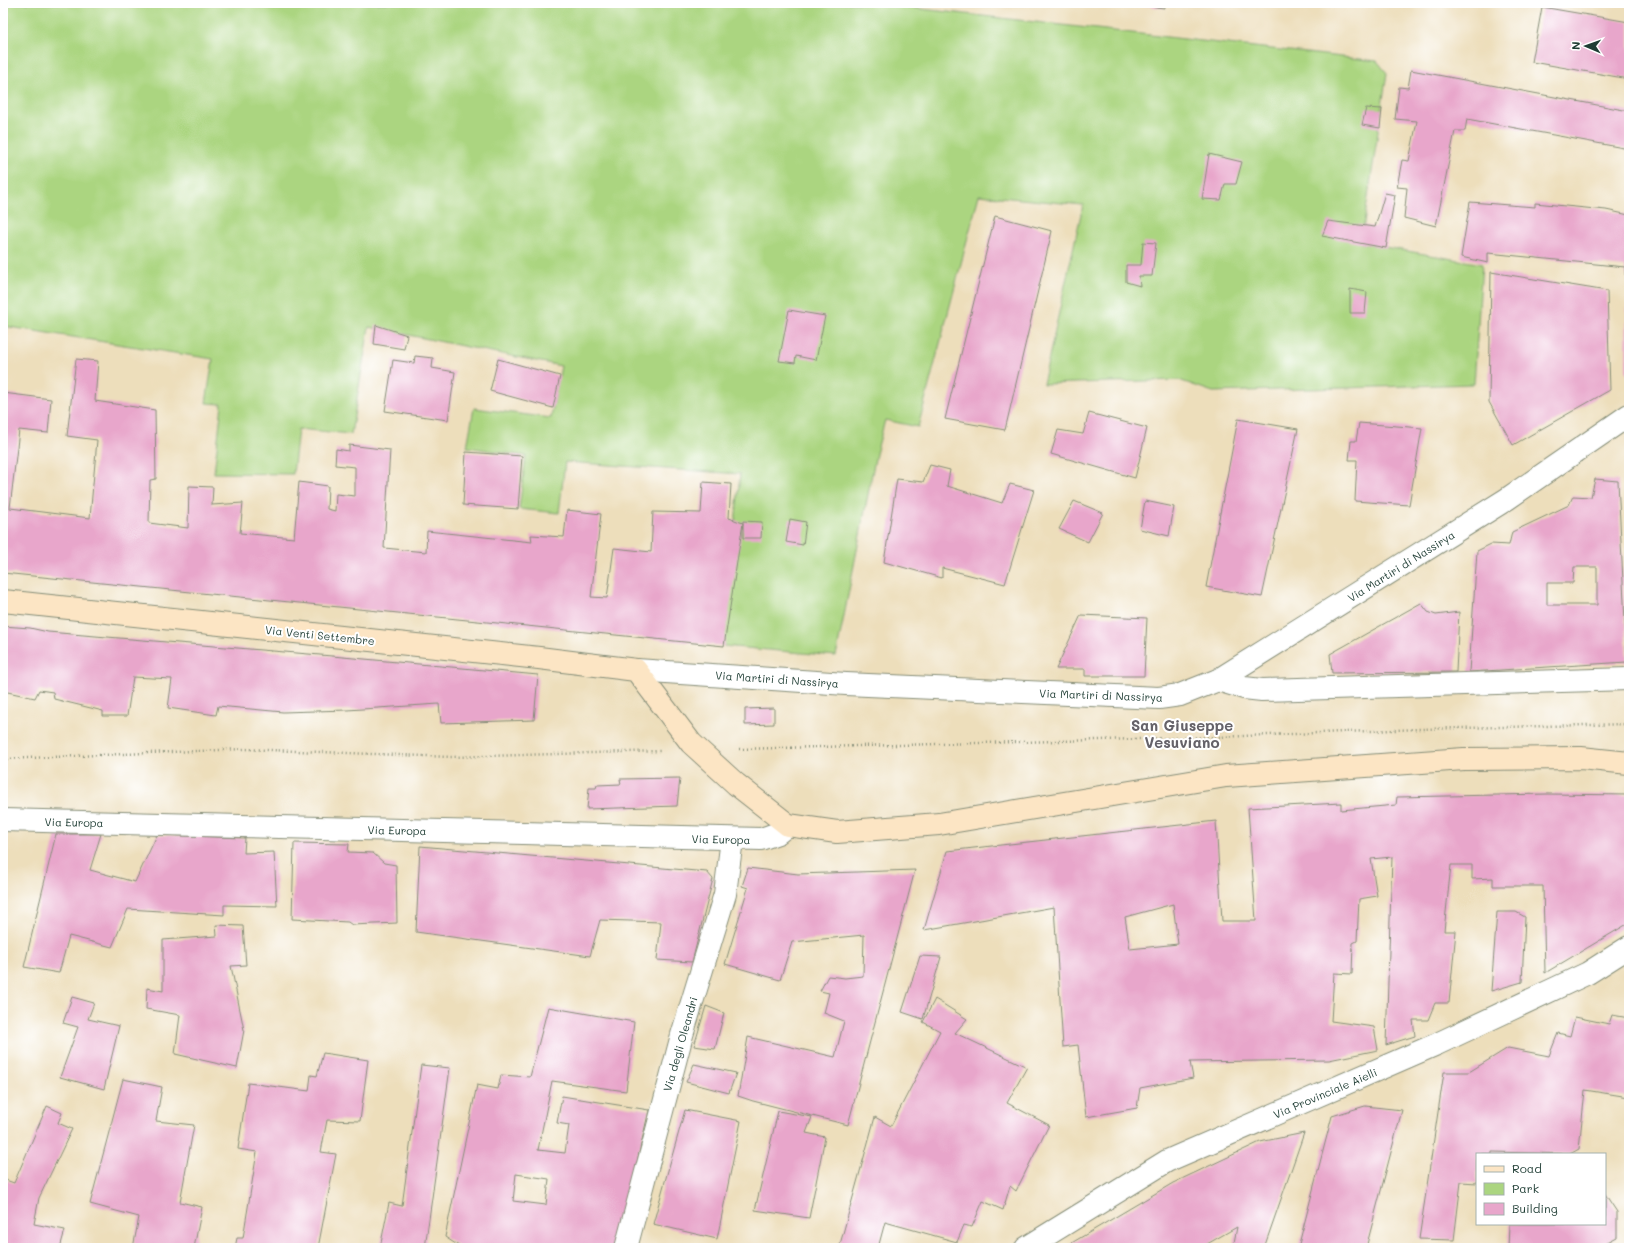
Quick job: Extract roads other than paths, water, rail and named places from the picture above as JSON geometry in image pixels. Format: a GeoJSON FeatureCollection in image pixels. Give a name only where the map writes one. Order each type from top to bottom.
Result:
{"type":"FeatureCollection","features":[{"type":"Feature","properties":{"kind":"main road","name":"Via Venti Settembre"},"geometry":{"type":"LineString","coordinates":[[3,601],[531,657],[636,670]]}},
{"type":"Feature","properties":{"kind":"main road"},"geometry":{"type":"LineString","coordinates":[[636,670],[691,743],[736,784],[788,825],[837,832],[939,824],[1226,776],[1456,759],[1581,758],[1629,763]]}},
{"type":"Feature","properties":{"kind":"street","name":"Via Martiri di Nassirya"},"geometry":{"type":"LineString","coordinates":[[636,670],[846,684],[1159,698],[1180,695],[1218,680],[1507,500],[1629,415]]}},
{"type":"Feature","properties":{"kind":"street"},"geometry":{"type":"LineString","coordinates":[[1218,680],[1244,688],[1262,690],[1629,679]]}},
{"type":"Feature","properties":{"kind":"street","name":"Via Europa"},"geometry":{"type":"LineString","coordinates":[[3,820],[732,839],[761,839],[778,833],[788,825]]}},
{"type":"Feature","properties":{"kind":"street","name":"Via degli Oleandri"},"geometry":{"type":"LineString","coordinates":[[626,1248],[682,1034],[725,894],[732,839]]}},
{"type":"Feature","properties":{"kind":"street","name":"Via Provinciale Aielli"},"geometry":{"type":"LineString","coordinates":[[1026,1248],[1167,1161],[1444,1041],[1588,973],[1629,947]]}},
{"type":"Feature","properties":{"kind":"district","name":"San Giuseppe Vesuviano"},"geometry":{"type":"Point","coordinates":[1182,734]}}]}
